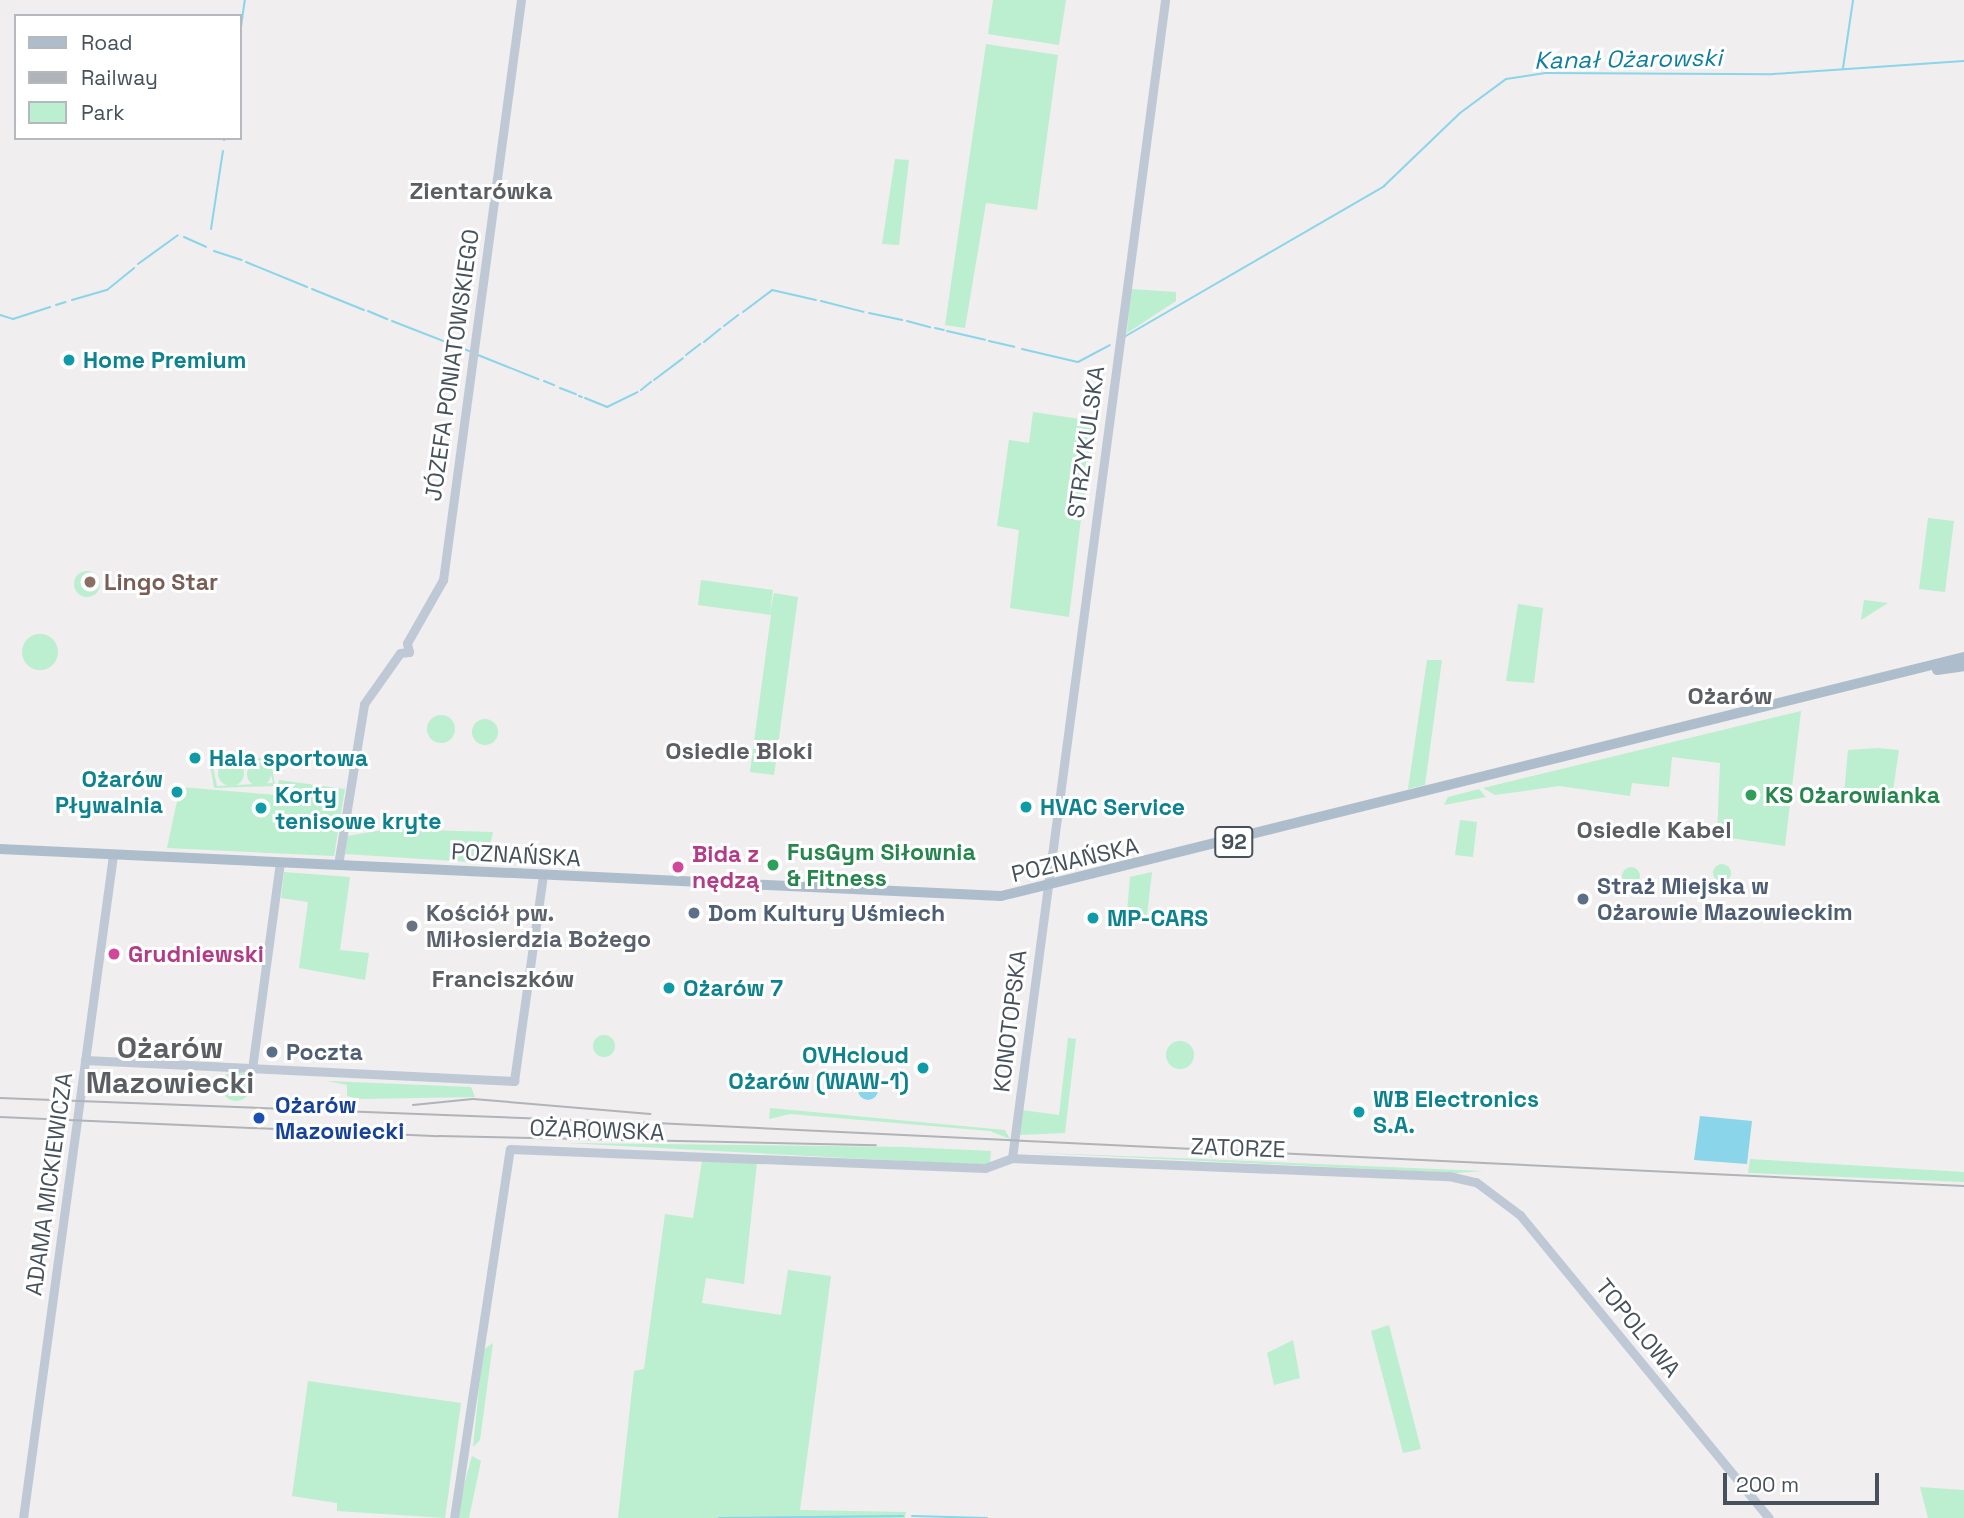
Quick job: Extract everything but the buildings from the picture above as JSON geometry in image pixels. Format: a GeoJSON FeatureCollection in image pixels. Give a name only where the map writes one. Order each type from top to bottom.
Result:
{"type":"FeatureCollection","features":[{"type":"Feature","properties":{"kind":"main road","name":"POZNAŃSKA"},"geometry":{"type":"LineString","coordinates":[[0,849],[988,895],[1046,889],[1926,670],[1964,657]]}},
{"type":"Feature","properties":{"kind":"main road","name":"POZNAŃSKA"},"geometry":{"type":"LineString","coordinates":[[1926,670],[1964,666]]}},
{"type":"Feature","properties":{"kind":"street","name":"JÓZEFA PONIATOWSKIEGO"},"geometry":{"type":"LineString","coordinates":[[338,865],[364,704],[400,653],[409,652],[407,643],[443,580],[521,0]]}},
{"type":"Feature","properties":{"kind":"street","name":"STRZYKULSKA"},"geometry":{"type":"LineString","coordinates":[[1046,889],[1166,0]]}},
{"type":"Feature","properties":{"kind":"street","name":"ADAMA MICKIEWICZA"},"geometry":{"type":"LineString","coordinates":[[23,1518],[113,855]]}},
{"type":"Feature","properties":{"kind":"street"},"geometry":{"type":"LineString","coordinates":[[252,1069],[280,862]]}},
{"type":"Feature","properties":{"kind":"street"},"geometry":{"type":"LineString","coordinates":[[85,1060],[514,1082],[542,875]]}},
{"type":"Feature","properties":{"kind":"street","name":"KONOTOPSKA"},"geometry":{"type":"LineString","coordinates":[[1012,1158],[1046,889]]}},
{"type":"Feature","properties":{"kind":"street","name":"OŻAROWSKA"},"geometry":{"type":"LineString","coordinates":[[454,1518],[510,1149],[985,1168],[1012,1158]]}},
{"type":"Feature","properties":{"kind":"street","name":"ZATORZE"},"geometry":{"type":"LineString","coordinates":[[1012,1158],[1463,1179]]}},
{"type":"Feature","properties":{"kind":"street","name":"TOPOLOWA"},"geometry":{"type":"LineString","coordinates":[[1463,1179],[1520,1215],[1769,1518]]}},
{"type":"Feature","properties":{"kind":"green space"},"geometry":{"type":"Polygon","coordinates":[[[993,0],[1066,0],[1059,45],[988,34],[993,0]]]}},
{"type":"Feature","properties":{"kind":"green space"},"geometry":{"type":"Polygon","coordinates":[[[986,44],[1058,55],[1037,210],[986,203],[965,328],[945,325],[986,44]]]}},
{"type":"Feature","properties":{"kind":"green space"},"geometry":{"type":"Polygon","coordinates":[[[895,159],[909,160],[899,245],[882,244],[895,159]]]}},
{"type":"Feature","properties":{"kind":"green space"},"geometry":{"type":"Polygon","coordinates":[[[1131,289],[1176,292],[1176,301],[1127,333],[1131,289]]]}},
{"type":"Feature","properties":{"kind":"green space"},"geometry":{"type":"Polygon","coordinates":[[[1033,412],[1093,421],[1069,617],[1010,608],[1019,530],[997,526],[1009,440],[1029,443],[1033,412]]]}},
{"type":"Feature","properties":{"kind":"green space"},"geometry":{"type":"Polygon","coordinates":[[[1928,518],[1954,521],[1945,592],[1919,589],[1928,518]]]}},
{"type":"Feature","properties":{"kind":"green space"},"geometry":{"type":"Polygon","coordinates":[[[87,571],[96,575],[100,584],[96,593],[87,597],[78,593],[74,584],[78,575],[87,571]]]}},
{"type":"Feature","properties":{"kind":"green space"},"geometry":{"type":"Polygon","coordinates":[[[701,580],[773,590],[770,614],[774,593],[798,597],[774,775],[750,772],[771,615],[698,605],[701,580]]]}},
{"type":"Feature","properties":{"kind":"green space"},"geometry":{"type":"Polygon","coordinates":[[[1864,600],[1888,603],[1861,620],[1864,600]]]}},
{"type":"Feature","properties":{"kind":"green space"},"geometry":{"type":"Polygon","coordinates":[[[1518,604],[1543,608],[1534,683],[1506,681],[1518,604]]]}},
{"type":"Feature","properties":{"kind":"green space"},"geometry":{"type":"Polygon","coordinates":[[[40,634],[52,640],[58,652],[52,664],[40,670],[28,664],[22,652],[28,640],[40,634]]]}},
{"type":"Feature","properties":{"kind":"green space"},"geometry":{"type":"Polygon","coordinates":[[[1427,660],[1442,660],[1425,785],[1408,789],[1427,660]]]}},
{"type":"Feature","properties":{"kind":"green space"},"geometry":{"type":"Polygon","coordinates":[[[1801,711],[1785,846],[1717,836],[1720,763],[1672,757],[1669,787],[1632,783],[1630,796],[1559,786],[1495,795],[1483,788],[1801,711]]]}},
{"type":"Feature","properties":{"kind":"green space"},"geometry":{"type":"Polygon","coordinates":[[[441,715],[451,719],[455,729],[451,739],[441,743],[431,739],[427,729],[431,719],[441,715]]]}},
{"type":"Feature","properties":{"kind":"green space"},"geometry":{"type":"Polygon","coordinates":[[[485,719],[494,723],[498,732],[494,741],[485,745],[476,741],[472,732],[476,723],[485,719]]]}},
{"type":"Feature","properties":{"kind":"green space"},"geometry":{"type":"Polygon","coordinates":[[[1848,750],[1899,750],[1893,790],[1878,800],[1844,794],[1848,750]]]}},
{"type":"Feature","properties":{"kind":"green space"},"geometry":{"type":"Polygon","coordinates":[[[220,756],[271,759],[275,786],[214,788],[210,764],[220,756]],[[218,760],[213,767],[217,786],[273,783],[268,762],[218,760]]]}},
{"type":"Feature","properties":{"kind":"green space"},"geometry":{"type":"Polygon","coordinates":[[[231,760],[240,764],[244,773],[240,782],[231,786],[222,782],[218,773],[222,764],[231,760]]]}},
{"type":"Feature","properties":{"kind":"green space"},"geometry":{"type":"Polygon","coordinates":[[[259,762],[268,765],[271,774],[268,783],[259,786],[250,783],[247,774],[250,765],[259,762]]]}},
{"type":"Feature","properties":{"kind":"green space"},"geometry":{"type":"Polygon","coordinates":[[[279,780],[345,789],[334,856],[167,848],[180,787],[276,795],[279,780]]]}},
{"type":"Feature","properties":{"kind":"green space"},"geometry":{"type":"Polygon","coordinates":[[[1479,789],[1486,797],[1444,805],[1448,797],[1479,789]]]}},
{"type":"Feature","properties":{"kind":"green space"},"geometry":{"type":"Polygon","coordinates":[[[1460,820],[1477,822],[1473,857],[1455,855],[1460,820]]]}},
{"type":"Feature","properties":{"kind":"green space"},"geometry":{"type":"Polygon","coordinates":[[[389,829],[493,832],[486,863],[345,854],[347,836],[389,829]]]}},
{"type":"Feature","properties":{"kind":"green space"},"geometry":{"type":"Polygon","coordinates":[[[1722,864],[1728,867],[1731,873],[1728,879],[1722,882],[1716,879],[1713,873],[1716,867],[1722,864]]]}},
{"type":"Feature","properties":{"kind":"green space"},"geometry":{"type":"Polygon","coordinates":[[[1631,867],[1637,870],[1640,876],[1637,882],[1631,885],[1625,882],[1622,876],[1625,870],[1631,867]]]}},
{"type":"Feature","properties":{"kind":"green space"},"geometry":{"type":"Polygon","coordinates":[[[284,872],[350,877],[340,950],[369,953],[365,980],[299,968],[308,902],[281,898],[284,872]]]}},
{"type":"Feature","properties":{"kind":"green space"},"geometry":{"type":"Polygon","coordinates":[[[1152,872],[1147,915],[1127,912],[1130,877],[1152,872]]]}},
{"type":"Feature","properties":{"kind":"green space"},"geometry":{"type":"Polygon","coordinates":[[[604,1035],[614,1042],[615,1046],[608,1056],[604,1057],[594,1050],[593,1046],[600,1036],[604,1035]]]}},
{"type":"Feature","properties":{"kind":"green space"},"geometry":{"type":"Polygon","coordinates":[[[1068,1038],[1076,1039],[1065,1133],[1019,1135],[1022,1110],[1059,1115],[1068,1038]]]}},
{"type":"Feature","properties":{"kind":"green space"},"geometry":{"type":"Polygon","coordinates":[[[1180,1041],[1190,1045],[1194,1055],[1190,1065],[1180,1069],[1170,1065],[1166,1055],[1170,1045],[1180,1041]]]}},
{"type":"Feature","properties":{"kind":"green space"},"geometry":{"type":"Polygon","coordinates":[[[236,1071],[242,1072],[250,1080],[250,1092],[242,1100],[236,1101],[230,1100],[222,1092],[221,1086],[222,1080],[230,1072],[236,1071]]]}},
{"type":"Feature","properties":{"kind":"green space"},"geometry":{"type":"Polygon","coordinates":[[[327,1081],[471,1087],[475,1097],[358,1099],[347,1096],[347,1085],[327,1081]]]}},
{"type":"Feature","properties":{"kind":"green space"},"geometry":{"type":"Polygon","coordinates":[[[770,1108],[1005,1130],[1010,1139],[990,1131],[790,1114],[769,1119],[770,1108]]]}},
{"type":"Feature","properties":{"kind":"green space"},"geometry":{"type":"Polygon","coordinates":[[[566,1143],[904,1147],[991,1151],[990,1162],[1002,1162],[979,1165],[566,1143]]]}},
{"type":"Feature","properties":{"kind":"green space"},"geometry":{"type":"Polygon","coordinates":[[[1018,1152],[1226,1160],[1483,1171],[1456,1173],[1018,1152]]]}},
{"type":"Feature","properties":{"kind":"green space"},"geometry":{"type":"Polygon","coordinates":[[[1750,1159],[1964,1172],[1964,1182],[1748,1173],[1750,1159]]]}},
{"type":"Feature","properties":{"kind":"green space"},"geometry":{"type":"Polygon","coordinates":[[[702,1161],[757,1163],[744,1284],[706,1278],[702,1303],[781,1315],[788,1270],[831,1276],[800,1510],[906,1512],[905,1518],[618,1518],[634,1371],[644,1369],[665,1214],[693,1218],[702,1161]]]}},
{"type":"Feature","properties":{"kind":"green space"},"geometry":{"type":"Polygon","coordinates":[[[1389,1325],[1421,1449],[1403,1453],[1371,1331],[1389,1325]]]}},
{"type":"Feature","properties":{"kind":"green space"},"geometry":{"type":"Polygon","coordinates":[[[1293,1340],[1300,1378],[1274,1385],[1267,1353],[1293,1340]]]}},
{"type":"Feature","properties":{"kind":"green space"},"geometry":{"type":"Polygon","coordinates":[[[493,1343],[480,1440],[473,1447],[483,1350],[493,1343]]]}},
{"type":"Feature","properties":{"kind":"green space"},"geometry":{"type":"Polygon","coordinates":[[[308,1381],[461,1403],[445,1518],[337,1511],[337,1503],[292,1496],[308,1381]]]}},
{"type":"Feature","properties":{"kind":"green space"},"geometry":{"type":"Polygon","coordinates":[[[472,1456],[481,1461],[469,1518],[455,1518],[472,1456]]]}},
{"type":"Feature","properties":{"kind":"green space"},"geometry":{"type":"Polygon","coordinates":[[[1920,1487],[1964,1490],[1964,1518],[1928,1518],[1920,1487]]]}},
{"type":"Feature","properties":{"kind":"water"},"geometry":{"type":"Polygon","coordinates":[[[864,1080],[872,1080],[878,1090],[872,1100],[864,1100],[858,1094],[858,1086],[864,1080]]]}},
{"type":"Feature","properties":{"kind":"water"},"geometry":{"type":"Polygon","coordinates":[[[1700,1116],[1752,1121],[1747,1164],[1694,1160],[1700,1116]]]}},
{"type":"Feature","properties":{"kind":"waterway"},"geometry":{"type":"LineString","coordinates":[[242,20],[245,0]]}},
{"type":"Feature","properties":{"kind":"waterway"},"geometry":{"type":"LineString","coordinates":[[1843,68],[1853,0]]}},
{"type":"Feature","properties":{"kind":"waterway","name":"Kanał Ożarowski"},"geometry":{"type":"LineString","coordinates":[[1124,337],[1384,186],[1460,113],[1506,79],[1546,73],[1773,74],[1964,61]]}},
{"type":"Feature","properties":{"kind":"waterway"},"geometry":{"type":"LineString","coordinates":[[211,229],[223,151]]}},
{"type":"Feature","properties":{"kind":"waterway","name":"Kanał Ożarowski"},"geometry":{"type":"LineString","coordinates":[[138,264],[178,235]]}},
{"type":"Feature","properties":{"kind":"waterway","name":"Kanał Ożarowski"},"geometry":{"type":"LineString","coordinates":[[184,237],[206,247]]}},
{"type":"Feature","properties":{"kind":"waterway","name":"Kanał Ożarowski"},"geometry":{"type":"LineString","coordinates":[[214,251],[242,260]]}},
{"type":"Feature","properties":{"kind":"waterway","name":"Kanał Ożarowski"},"geometry":{"type":"LineString","coordinates":[[246,262],[307,287]]}},
{"type":"Feature","properties":{"kind":"waterway","name":"Kanał Ożarowski"},"geometry":{"type":"LineString","coordinates":[[72,300],[107,290],[134,268]]}},
{"type":"Feature","properties":{"kind":"waterway","name":"Kanał Ożarowski"},"geometry":{"type":"LineString","coordinates":[[312,289],[364,310]]}},
{"type":"Feature","properties":{"kind":"waterway","name":"Kanał Ożarowski"},"geometry":{"type":"LineString","coordinates":[[743,312],[772,290],[816,300]]}},
{"type":"Feature","properties":{"kind":"waterway","name":"Kanał Ożarowski"},"geometry":{"type":"LineString","coordinates":[[821,301],[864,312]]}},
{"type":"Feature","properties":{"kind":"waterway","name":"Kanał Ożarowski"},"geometry":{"type":"LineString","coordinates":[[56,305],[66,302]]}},
{"type":"Feature","properties":{"kind":"waterway","name":"Kanał Ożarowski"},"geometry":{"type":"LineString","coordinates":[[0,315],[13,319],[50,307]]}},
{"type":"Feature","properties":{"kind":"waterway","name":"Kanał Ożarowski"},"geometry":{"type":"LineString","coordinates":[[368,311],[387,319]]}},
{"type":"Feature","properties":{"kind":"waterway","name":"Kanał Ożarowski"},"geometry":{"type":"LineString","coordinates":[[869,313],[902,320]]}},
{"type":"Feature","properties":{"kind":"waterway","name":"Kanał Ożarowski"},"geometry":{"type":"LineString","coordinates":[[724,326],[738,315]]}},
{"type":"Feature","properties":{"kind":"waterway","name":"Kanał Ożarowski"},"geometry":{"type":"LineString","coordinates":[[392,321],[469,351]]}},
{"type":"Feature","properties":{"kind":"waterway","name":"Kanał Ożarowski"},"geometry":{"type":"LineString","coordinates":[[907,321],[930,327]]}},
{"type":"Feature","properties":{"kind":"waterway","name":"Kanał Ożarowski"},"geometry":{"type":"LineString","coordinates":[[935,328],[944,330]]}},
{"type":"Feature","properties":{"kind":"waterway","name":"Kanał Ożarowski"},"geometry":{"type":"LineString","coordinates":[[704,342],[720,329]]}},
{"type":"Feature","properties":{"kind":"waterway","name":"Kanał Ożarowski"},"geometry":{"type":"LineString","coordinates":[[947,331],[985,340]]}},
{"type":"Feature","properties":{"kind":"waterway","name":"Kanał Ożarowski"},"geometry":{"type":"LineString","coordinates":[[989,341],[1014,347]]}},
{"type":"Feature","properties":{"kind":"waterway","name":"Kanał Ożarowski"},"geometry":{"type":"LineString","coordinates":[[686,355],[700,344]]}},
{"type":"Feature","properties":{"kind":"waterway","name":"Kanał Ożarowski"},"geometry":{"type":"LineString","coordinates":[[1022,349],[1078,362],[1110,345]]}},
{"type":"Feature","properties":{"kind":"waterway","name":"Kanał Ożarowski"},"geometry":{"type":"LineString","coordinates":[[478,355],[538,379]]}},
{"type":"Feature","properties":{"kind":"waterway","name":"Kanał Ożarowski"},"geometry":{"type":"LineString","coordinates":[[654,380],[683,358]]}},
{"type":"Feature","properties":{"kind":"waterway","name":"Kanał Ożarowski"},"geometry":{"type":"LineString","coordinates":[[544,381],[554,385]]}},
{"type":"Feature","properties":{"kind":"waterway","name":"Kanał Ożarowski"},"geometry":{"type":"LineString","coordinates":[[641,390],[651,382]]}},
{"type":"Feature","properties":{"kind":"waterway","name":"Kanał Ożarowski"},"geometry":{"type":"LineString","coordinates":[[560,388],[576,394]]}},
{"type":"Feature","properties":{"kind":"waterway","name":"Kanał Ożarowski"},"geometry":{"type":"LineString","coordinates":[[585,398],[607,407],[638,392]]}},
{"type":"Feature","properties":{"kind":"waterway"},"geometry":{"type":"LineString","coordinates":[[719,1518],[903,1516]]}},
{"type":"Feature","properties":{"kind":"waterway"},"geometry":{"type":"LineString","coordinates":[[912,1516],[987,1518]]}},
{"type":"Feature","properties":{"kind":"railway"},"geometry":{"type":"LineString","coordinates":[[0,1098],[655,1123],[1964,1186]]}},
{"type":"Feature","properties":{"kind":"railway"},"geometry":{"type":"LineString","coordinates":[[413,1105],[473,1099],[650,1114]]}},
{"type":"Feature","properties":{"kind":"railway"},"geometry":{"type":"LineString","coordinates":[[0,1117],[439,1136],[876,1145]]}},
{"type":"Feature","properties":{"kind":"place","name":"Home Premium"},"geometry":{"type":"Point","coordinates":[69,360]}},
{"type":"Feature","properties":{"kind":"place","name":"Lingo Star"},"geometry":{"type":"Point","coordinates":[90,582]}},
{"type":"Feature","properties":{"kind":"place","name":"Hala sportowa"},"geometry":{"type":"Point","coordinates":[195,758]}},
{"type":"Feature","properties":{"kind":"place","name":"Ożarów Pływalnia"},"geometry":{"type":"Point","coordinates":[177,792]}},
{"type":"Feature","properties":{"kind":"place","name":"KS Ożarowianka"},"geometry":{"type":"Point","coordinates":[1751,795]}},
{"type":"Feature","properties":{"kind":"place","name":"HVAC Service"},"geometry":{"type":"Point","coordinates":[1026,807]}},
{"type":"Feature","properties":{"kind":"place","name":"Korty tenisowe kryte"},"geometry":{"type":"Point","coordinates":[261,808]}},
{"type":"Feature","properties":{"kind":"place","name":"FusGym Siłownia & Fitness"},"geometry":{"type":"Point","coordinates":[773,865]}},
{"type":"Feature","properties":{"kind":"place","name":"Bida z nędzą"},"geometry":{"type":"Point","coordinates":[678,867]}},
{"type":"Feature","properties":{"kind":"place","name":"Straż Miejska w Ożarowie Mazowieckim"},"geometry":{"type":"Point","coordinates":[1583,899]}},
{"type":"Feature","properties":{"kind":"place","name":"Dom Kultury Uśmiech"},"geometry":{"type":"Point","coordinates":[694,913]}},
{"type":"Feature","properties":{"kind":"place","name":"MP-CARS"},"geometry":{"type":"Point","coordinates":[1093,918]}},
{"type":"Feature","properties":{"kind":"place","name":"Kościół pw. Miłosierdzia Bożego"},"geometry":{"type":"Point","coordinates":[412,926]}},
{"type":"Feature","properties":{"kind":"place","name":"Grudniewski"},"geometry":{"type":"Point","coordinates":[114,954]}},
{"type":"Feature","properties":{"kind":"place","name":"Ożarów 7"},"geometry":{"type":"Point","coordinates":[669,988]}},
{"type":"Feature","properties":{"kind":"place","name":"Poczta"},"geometry":{"type":"Point","coordinates":[272,1052]}},
{"type":"Feature","properties":{"kind":"place","name":"OVHcloud Ożarów (WAW-1)"},"geometry":{"type":"Point","coordinates":[923,1068]}},
{"type":"Feature","properties":{"kind":"place","name":"WB Electronics S.A."},"geometry":{"type":"Point","coordinates":[1359,1112]}},
{"type":"Feature","properties":{"kind":"place","name":"Ożarów Mazowiecki"},"geometry":{"type":"Point","coordinates":[259,1118]}},
{"type":"Feature","properties":{"kind":"district","name":"Zientarówka"},"geometry":{"type":"Point","coordinates":[481,191]}},
{"type":"Feature","properties":{"kind":"district","name":"Ożarów"},"geometry":{"type":"Point","coordinates":[1730,696]}},
{"type":"Feature","properties":{"kind":"district","name":"Osiedle Bloki"},"geometry":{"type":"Point","coordinates":[739,751]}},
{"type":"Feature","properties":{"kind":"district","name":"Osiedle Kabel"},"geometry":{"type":"Point","coordinates":[1654,830]}},
{"type":"Feature","properties":{"kind":"district","name":"Franciszków"},"geometry":{"type":"Point","coordinates":[503,979]}},
{"type":"Feature","properties":{"kind":"district","name":"Ożarów Mazowiecki"},"geometry":{"type":"Point","coordinates":[170,1065]}}]}
